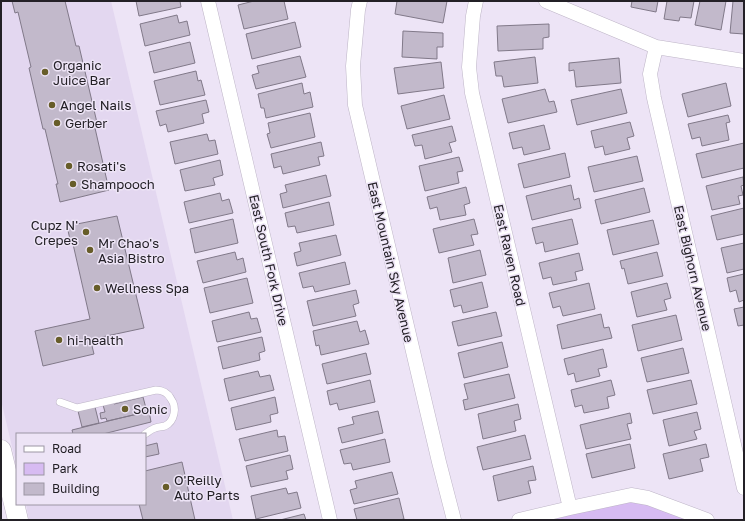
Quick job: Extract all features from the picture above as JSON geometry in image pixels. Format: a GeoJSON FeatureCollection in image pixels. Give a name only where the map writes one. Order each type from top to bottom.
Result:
{"type":"FeatureCollection","features":[{"type":"Feature","properties":{"kind":"main road"},"geometry":{"type":"LineString","coordinates":[[1,450],[18,520]]}},
{"type":"Feature","properties":{"kind":"street","name":"East South Fork Drive"},"geometry":{"type":"LineString","coordinates":[[208,1],[330,520]]}},
{"type":"Feature","properties":{"kind":"street","name":"East Mountain Sky Avenue"},"geometry":{"type":"LineString","coordinates":[[360,1],[353,66],[355,105],[454,520]]}},
{"type":"Feature","properties":{"kind":"street","name":"East Raven Road"},"geometry":{"type":"LineString","coordinates":[[476,1],[473,16],[469,67],[472,93],[570,508]]}},
{"type":"Feature","properties":{"kind":"street"},"geometry":{"type":"LineString","coordinates":[[546,1],[656,47],[744,61]]}},
{"type":"Feature","properties":{"kind":"street","name":"East Bighorn Avenue"},"geometry":{"type":"LineString","coordinates":[[656,47],[650,74],[654,98],[744,488]]}},
{"type":"Feature","properties":{"kind":"street"},"geometry":{"type":"LineString","coordinates":[[519,520],[631,495],[648,498],[707,520]]}},
{"type":"Feature","properties":{"kind":"lane"},"geometry":{"type":"LineString","coordinates":[[60,402],[78,408],[160,390],[169,395],[172,400],[174,414],[171,421],[165,426],[153,429],[146,433]]}},
{"type":"Feature","properties":{"kind":"shaded area"},"geometry":{"type":"Polygon","coordinates":[[[1,1],[111,1],[233,520],[29,520],[26,505],[146,505],[146,433],[16,433],[16,464],[1,400],[1,1]]]}},
{"type":"Feature","properties":{"kind":"green space"},"geometry":{"type":"Polygon","coordinates":[[[631,495],[707,520],[519,520],[631,495]]]}},
{"type":"Feature","properties":{"kind":"building"},"geometry":{"type":"Polygon","coordinates":[[[12,1],[65,1],[76,46],[79,46],[98,127],[95,128],[109,190],[60,202],[56,184],[58,184],[45,129],[43,129],[29,68],[31,67],[18,12],[15,13],[12,1]]]}},
{"type":"Feature","properties":{"kind":"building"},"geometry":{"type":"Polygon","coordinates":[[[136,1],[180,1],[181,7],[139,16],[136,1]]]}},
{"type":"Feature","properties":{"kind":"building"},"geometry":{"type":"Polygon","coordinates":[[[254,1],[284,1],[288,19],[244,29],[238,5],[254,1]]]}},
{"type":"Feature","properties":{"kind":"building"},"geometry":{"type":"Polygon","coordinates":[[[397,1],[447,1],[443,23],[395,14],[397,1]]]}},
{"type":"Feature","properties":{"kind":"building"},"geometry":{"type":"Polygon","coordinates":[[[632,1],[658,1],[656,12],[631,7],[632,1]]]}},
{"type":"Feature","properties":{"kind":"building"},"geometry":{"type":"Polygon","coordinates":[[[667,1],[694,1],[691,18],[680,17],[679,21],[664,19],[667,1]]]}},
{"type":"Feature","properties":{"kind":"building"},"geometry":{"type":"Polygon","coordinates":[[[700,1],[726,1],[721,30],[695,25],[700,1]]]}},
{"type":"Feature","properties":{"kind":"building"},"geometry":{"type":"Polygon","coordinates":[[[733,1],[744,1],[744,34],[730,33],[733,1]]]}},
{"type":"Feature","properties":{"kind":"building"},"geometry":{"type":"Polygon","coordinates":[[[177,15],[179,23],[187,21],[190,35],[145,46],[140,24],[177,15]]]}},
{"type":"Feature","properties":{"kind":"building"},"geometry":{"type":"Polygon","coordinates":[[[295,22],[301,47],[252,59],[246,34],[295,22]]]}},
{"type":"Feature","properties":{"kind":"building"},"geometry":{"type":"Polygon","coordinates":[[[549,24],[549,37],[543,38],[543,49],[498,51],[497,26],[549,24]]]}},
{"type":"Feature","properties":{"kind":"building"},"geometry":{"type":"Polygon","coordinates":[[[403,31],[443,33],[443,47],[437,47],[437,59],[402,57],[403,31]]]}},
{"type":"Feature","properties":{"kind":"building"},"geometry":{"type":"Polygon","coordinates":[[[190,42],[195,63],[154,73],[149,52],[190,42]]]}},
{"type":"Feature","properties":{"kind":"building"},"geometry":{"type":"Polygon","coordinates":[[[300,56],[306,77],[256,89],[252,75],[259,73],[257,66],[300,56]]]}},
{"type":"Feature","properties":{"kind":"building"},"geometry":{"type":"Polygon","coordinates":[[[535,57],[538,83],[504,87],[502,76],[496,76],[494,62],[535,57]]]}},
{"type":"Feature","properties":{"kind":"building"},"geometry":{"type":"Polygon","coordinates":[[[619,58],[621,83],[576,87],[574,70],[569,71],[569,63],[619,58]]]}},
{"type":"Feature","properties":{"kind":"building"},"geometry":{"type":"Polygon","coordinates":[[[441,62],[444,88],[398,94],[394,68],[441,62]]]}},
{"type":"Feature","properties":{"kind":"building"},"geometry":{"type":"Polygon","coordinates":[[[196,71],[198,81],[201,80],[205,95],[160,105],[154,81],[196,71]]]}},
{"type":"Feature","properties":{"kind":"building"},"geometry":{"type":"Polygon","coordinates":[[[302,83],[304,94],[310,92],[313,107],[266,118],[264,108],[261,108],[258,94],[302,83]]]}},
{"type":"Feature","properties":{"kind":"building"},"geometry":{"type":"Polygon","coordinates":[[[726,83],[731,106],[688,117],[682,94],[726,83]]]}},
{"type":"Feature","properties":{"kind":"building"},"geometry":{"type":"Polygon","coordinates":[[[545,89],[549,102],[554,101],[557,112],[508,123],[502,99],[545,89]]]}},
{"type":"Feature","properties":{"kind":"building"},"geometry":{"type":"Polygon","coordinates":[[[621,89],[627,113],[577,125],[571,100],[621,89]]]}},
{"type":"Feature","properties":{"kind":"building"},"geometry":{"type":"Polygon","coordinates":[[[444,95],[450,119],[407,129],[401,106],[444,95]]]}},
{"type":"Feature","properties":{"kind":"building"},"geometry":{"type":"Polygon","coordinates":[[[206,100],[209,112],[202,114],[204,123],[168,132],[166,124],[160,126],[156,111],[206,100]]]}},
{"type":"Feature","properties":{"kind":"building"},"geometry":{"type":"Polygon","coordinates":[[[310,113],[315,137],[271,148],[267,134],[270,133],[268,123],[310,113]]]}},
{"type":"Feature","properties":{"kind":"building"},"geometry":{"type":"Polygon","coordinates":[[[728,115],[730,122],[726,123],[729,140],[702,146],[700,137],[692,139],[688,124],[728,115]]]}},
{"type":"Feature","properties":{"kind":"building"},"geometry":{"type":"Polygon","coordinates":[[[630,122],[634,136],[627,138],[630,149],[605,155],[603,146],[595,148],[591,131],[630,122]]]}},
{"type":"Feature","properties":{"kind":"building"},"geometry":{"type":"Polygon","coordinates":[[[544,125],[550,149],[524,155],[522,147],[513,149],[509,133],[544,125]]]}},
{"type":"Feature","properties":{"kind":"building"},"geometry":{"type":"Polygon","coordinates":[[[452,126],[456,141],[449,143],[452,152],[425,159],[422,145],[415,146],[412,135],[452,126]]]}},
{"type":"Feature","properties":{"kind":"building"},"geometry":{"type":"Polygon","coordinates":[[[207,134],[209,141],[215,140],[218,154],[175,164],[170,142],[207,134]]]}},
{"type":"Feature","properties":{"kind":"building"},"geometry":{"type":"Polygon","coordinates":[[[321,142],[324,156],[318,157],[320,165],[283,174],[281,166],[274,168],[271,154],[321,142]]]}},
{"type":"Feature","properties":{"kind":"building"},"geometry":{"type":"Polygon","coordinates":[[[744,143],[744,168],[702,178],[696,154],[744,143]]]}},
{"type":"Feature","properties":{"kind":"building"},"geometry":{"type":"Polygon","coordinates":[[[565,153],[570,177],[524,188],[518,164],[565,153]]]}},
{"type":"Feature","properties":{"kind":"building"},"geometry":{"type":"Polygon","coordinates":[[[637,156],[643,181],[594,192],[588,167],[637,156]]]}},
{"type":"Feature","properties":{"kind":"building"},"geometry":{"type":"Polygon","coordinates":[[[459,157],[463,171],[457,172],[459,183],[425,191],[419,166],[459,157]]]}},
{"type":"Feature","properties":{"kind":"building"},"geometry":{"type":"Polygon","coordinates":[[[220,160],[223,175],[213,178],[215,185],[185,191],[180,170],[220,160]]]}},
{"type":"Feature","properties":{"kind":"building"},"geometry":{"type":"Polygon","coordinates":[[[326,175],[331,196],[283,208],[280,194],[287,192],[285,185],[326,175]]]}},
{"type":"Feature","properties":{"kind":"building"},"geometry":{"type":"Polygon","coordinates":[[[743,177],[744,185],[741,186],[743,195],[738,196],[740,204],[712,210],[706,186],[743,177]]]}},
{"type":"Feature","properties":{"kind":"building"},"geometry":{"type":"Polygon","coordinates":[[[571,185],[574,200],[579,198],[581,208],[532,220],[526,196],[571,185]]]}},
{"type":"Feature","properties":{"kind":"building"},"geometry":{"type":"Polygon","coordinates":[[[466,187],[470,203],[464,205],[466,215],[440,220],[437,207],[430,209],[427,197],[466,187]]]}},
{"type":"Feature","properties":{"kind":"building"},"geometry":{"type":"Polygon","coordinates":[[[644,188],[650,212],[601,224],[595,200],[644,188]]]}},
{"type":"Feature","properties":{"kind":"building"},"geometry":{"type":"Polygon","coordinates":[[[220,193],[222,201],[229,199],[233,213],[189,223],[184,202],[220,193]]]}},
{"type":"Feature","properties":{"kind":"building"},"geometry":{"type":"Polygon","coordinates":[[[329,202],[334,225],[297,233],[295,226],[288,227],[285,213],[329,202]]]}},
{"type":"Feature","properties":{"kind":"building"},"geometry":{"type":"Polygon","coordinates":[[[744,208],[744,234],[717,240],[711,216],[744,208]]]}},
{"type":"Feature","properties":{"kind":"building"},"geometry":{"type":"Polygon","coordinates":[[[117,216],[144,328],[102,337],[102,339],[91,342],[94,354],[43,366],[35,331],[90,319],[73,244],[71,244],[67,226],[117,216]]]}},
{"type":"Feature","properties":{"kind":"building"},"geometry":{"type":"Polygon","coordinates":[[[233,219],[238,243],[195,253],[190,229],[233,219]]]}},
{"type":"Feature","properties":{"kind":"building"},"geometry":{"type":"Polygon","coordinates":[[[474,219],[478,234],[471,235],[474,245],[439,253],[433,229],[474,219]]]}},
{"type":"Feature","properties":{"kind":"building"},"geometry":{"type":"Polygon","coordinates":[[[572,219],[578,244],[545,252],[543,242],[536,244],[532,228],[572,219]]]}},
{"type":"Feature","properties":{"kind":"building"},"geometry":{"type":"Polygon","coordinates":[[[653,220],[659,244],[613,255],[607,230],[653,220]]]}},
{"type":"Feature","properties":{"kind":"building"},"geometry":{"type":"Polygon","coordinates":[[[336,235],[341,255],[297,266],[294,253],[301,251],[299,243],[336,235]]]}},
{"type":"Feature","properties":{"kind":"building"},"geometry":{"type":"Polygon","coordinates":[[[744,243],[744,269],[727,273],[721,248],[744,243]]]}},
{"type":"Feature","properties":{"kind":"building"},"geometry":{"type":"Polygon","coordinates":[[[480,250],[486,275],[453,283],[448,258],[480,250]]]}},
{"type":"Feature","properties":{"kind":"building"},"geometry":{"type":"Polygon","coordinates":[[[235,252],[237,260],[243,258],[246,272],[203,283],[197,261],[235,252]]]}},
{"type":"Feature","properties":{"kind":"building"},"geometry":{"type":"Polygon","coordinates":[[[657,252],[663,276],[628,284],[624,268],[622,269],[620,261],[657,252]]]}},
{"type":"Feature","properties":{"kind":"building"},"geometry":{"type":"Polygon","coordinates":[[[579,253],[583,270],[575,272],[577,280],[553,285],[551,277],[543,279],[539,263],[579,253]]]}},
{"type":"Feature","properties":{"kind":"building"},"geometry":{"type":"Polygon","coordinates":[[[345,262],[350,284],[315,292],[313,286],[303,288],[299,273],[345,262]]]}},
{"type":"Feature","properties":{"kind":"building"},"geometry":{"type":"Polygon","coordinates":[[[744,274],[744,300],[739,302],[736,290],[730,292],[727,278],[744,274]]]}},
{"type":"Feature","properties":{"kind":"building"},"geometry":{"type":"Polygon","coordinates":[[[247,278],[253,303],[210,313],[204,288],[247,278]]]}},
{"type":"Feature","properties":{"kind":"building"},"geometry":{"type":"Polygon","coordinates":[[[482,282],[488,307],[463,313],[461,305],[454,307],[450,290],[482,282]]]}},
{"type":"Feature","properties":{"kind":"building"},"geometry":{"type":"Polygon","coordinates":[[[589,283],[595,309],[563,316],[560,306],[553,308],[549,293],[589,283]]]}},
{"type":"Feature","properties":{"kind":"building"},"geometry":{"type":"Polygon","coordinates":[[[667,283],[671,298],[664,300],[667,310],[637,317],[631,292],[667,283]]]}},
{"type":"Feature","properties":{"kind":"building"},"geometry":{"type":"Polygon","coordinates":[[[356,290],[359,303],[353,305],[356,316],[313,326],[307,301],[356,290]]]}},
{"type":"Feature","properties":{"kind":"building"},"geometry":{"type":"Polygon","coordinates":[[[744,307],[744,325],[738,326],[734,309],[744,307]]]}},
{"type":"Feature","properties":{"kind":"building"},"geometry":{"type":"Polygon","coordinates":[[[249,312],[251,319],[257,318],[261,332],[217,342],[212,321],[249,312]]]}},
{"type":"Feature","properties":{"kind":"building"},"geometry":{"type":"Polygon","coordinates":[[[496,312],[502,336],[458,346],[452,322],[496,312]]]}},
{"type":"Feature","properties":{"kind":"building"},"geometry":{"type":"Polygon","coordinates":[[[601,314],[604,328],[609,327],[612,338],[562,349],[557,325],[601,314]]]}},
{"type":"Feature","properties":{"kind":"building"},"geometry":{"type":"Polygon","coordinates":[[[676,315],[682,340],[638,351],[632,325],[676,315]]]}},
{"type":"Feature","properties":{"kind":"building"},"geometry":{"type":"Polygon","coordinates":[[[357,321],[360,332],[365,330],[369,344],[321,355],[319,345],[316,346],[313,331],[357,321]]]}},
{"type":"Feature","properties":{"kind":"building"},"geometry":{"type":"Polygon","coordinates":[[[262,337],[265,351],[259,353],[260,360],[223,369],[218,347],[262,337]]]}},
{"type":"Feature","properties":{"kind":"building"},"geometry":{"type":"Polygon","coordinates":[[[502,342],[508,367],[464,378],[458,353],[502,342]]]}},
{"type":"Feature","properties":{"kind":"building"},"geometry":{"type":"Polygon","coordinates":[[[683,348],[689,373],[647,382],[641,358],[683,348]]]}},
{"type":"Feature","properties":{"kind":"building"},"geometry":{"type":"Polygon","coordinates":[[[603,349],[607,367],[598,369],[600,376],[576,382],[574,373],[568,375],[564,359],[603,349]]]}},
{"type":"Feature","properties":{"kind":"building"},"geometry":{"type":"Polygon","coordinates":[[[366,353],[371,374],[327,384],[322,364],[366,353]]]}},
{"type":"Feature","properties":{"kind":"building"},"geometry":{"type":"Polygon","coordinates":[[[258,371],[260,377],[270,375],[274,390],[229,401],[224,379],[258,371]]]}},
{"type":"Feature","properties":{"kind":"building"},"geometry":{"type":"Polygon","coordinates":[[[509,374],[515,398],[465,410],[463,400],[468,399],[464,384],[509,374]]]}},
{"type":"Feature","properties":{"kind":"building"},"geometry":{"type":"Polygon","coordinates":[[[370,380],[375,402],[339,410],[337,403],[330,405],[327,391],[370,380]]]}},
{"type":"Feature","properties":{"kind":"building"},"geometry":{"type":"Polygon","coordinates":[[[611,380],[615,395],[607,397],[609,408],[584,413],[582,405],[575,407],[571,390],[611,380]]]}},
{"type":"Feature","properties":{"kind":"building"},"geometry":{"type":"Polygon","coordinates":[[[691,380],[697,404],[653,414],[647,390],[691,380]]]}},
{"type":"Feature","properties":{"kind":"building","name":"Sonic"},"geometry":{"type":"Polygon","coordinates":[[[143,397],[147,412],[107,421],[106,418],[101,419],[100,413],[105,412],[103,405],[143,397]]]}},
{"type":"Feature","properties":{"kind":"building"},"geometry":{"type":"Polygon","coordinates":[[[275,397],[278,413],[270,415],[271,422],[236,430],[231,408],[275,397]]]}},
{"type":"Feature","properties":{"kind":"building"},"geometry":{"type":"Polygon","coordinates":[[[518,404],[521,419],[514,421],[516,431],[483,439],[478,414],[518,404]]]}},
{"type":"Feature","properties":{"kind":"building"},"geometry":{"type":"Polygon","coordinates":[[[95,407],[99,423],[82,427],[78,411],[95,407]]]}},
{"type":"Feature","properties":{"kind":"building"},"geometry":{"type":"Polygon","coordinates":[[[149,411],[151,422],[107,433],[73,433],[72,430],[149,411]]]}},
{"type":"Feature","properties":{"kind":"building"},"geometry":{"type":"Polygon","coordinates":[[[378,411],[383,433],[342,443],[338,428],[354,424],[352,417],[378,411]]]}},
{"type":"Feature","properties":{"kind":"building"},"geometry":{"type":"Polygon","coordinates":[[[697,412],[701,429],[694,431],[697,439],[669,446],[663,420],[697,412]]]}},
{"type":"Feature","properties":{"kind":"building"},"geometry":{"type":"Polygon","coordinates":[[[630,413],[632,423],[627,424],[631,439],[586,449],[580,425],[630,413]]]}},
{"type":"Feature","properties":{"kind":"building"},"geometry":{"type":"Polygon","coordinates":[[[277,430],[278,437],[285,436],[288,451],[245,461],[239,439],[277,430]]]}},
{"type":"Feature","properties":{"kind":"building"},"geometry":{"type":"Polygon","coordinates":[[[525,435],[531,459],[483,470],[477,447],[525,435]]]}},
{"type":"Feature","properties":{"kind":"building"},"geometry":{"type":"Polygon","coordinates":[[[385,439],[390,462],[353,470],[351,463],[344,464],[340,450],[385,439]]]}},
{"type":"Feature","properties":{"kind":"building"},"geometry":{"type":"Polygon","coordinates":[[[157,443],[159,454],[146,457],[146,446],[157,443]]]}},
{"type":"Feature","properties":{"kind":"building"},"geometry":{"type":"Polygon","coordinates":[[[630,444],[635,468],[592,478],[586,454],[630,444]]]}},
{"type":"Feature","properties":{"kind":"building"},"geometry":{"type":"Polygon","coordinates":[[[706,444],[709,457],[700,459],[703,471],[669,479],[663,454],[706,444]]]}},
{"type":"Feature","properties":{"kind":"building"},"geometry":{"type":"Polygon","coordinates":[[[290,455],[293,469],[286,471],[288,479],[251,487],[246,466],[290,455]]]}},
{"type":"Feature","properties":{"kind":"building","name":"O'Reilly Auto Parts"},"geometry":{"type":"Polygon","coordinates":[[[182,462],[195,520],[143,520],[139,505],[146,505],[146,471],[182,462]]]}},
{"type":"Feature","properties":{"kind":"building"},"geometry":{"type":"Polygon","coordinates":[[[533,466],[536,480],[528,481],[531,493],[498,501],[493,476],[533,466]]]}},
{"type":"Feature","properties":{"kind":"building"},"geometry":{"type":"Polygon","coordinates":[[[392,472],[398,494],[354,504],[350,490],[357,488],[355,481],[392,472]]]}},
{"type":"Feature","properties":{"kind":"building"},"geometry":{"type":"Polygon","coordinates":[[[286,488],[288,494],[297,492],[301,508],[256,519],[251,496],[286,488]]]}},
{"type":"Feature","properties":{"kind":"building"},"geometry":{"type":"Polygon","coordinates":[[[399,498],[404,519],[357,520],[354,509],[399,498]]]}},
{"type":"Feature","properties":{"kind":"building"},"geometry":{"type":"Polygon","coordinates":[[[304,514],[306,520],[280,520],[304,514]]]}},
{"type":"Feature","properties":{"kind":"place","name":"Organic Juice Bar"},"geometry":{"type":"Point","coordinates":[45,72]}},
{"type":"Feature","properties":{"kind":"place","name":"Angel Nails"},"geometry":{"type":"Point","coordinates":[52,105]}},
{"type":"Feature","properties":{"kind":"place","name":"Gerber"},"geometry":{"type":"Point","coordinates":[57,123]}},
{"type":"Feature","properties":{"kind":"place","name":"Rosati's"},"geometry":{"type":"Point","coordinates":[69,166]}},
{"type":"Feature","properties":{"kind":"place","name":"Shampooch"},"geometry":{"type":"Point","coordinates":[73,184]}},
{"type":"Feature","properties":{"kind":"place","name":"Cupz N' Crepes"},"geometry":{"type":"Point","coordinates":[86,232]}},
{"type":"Feature","properties":{"kind":"place","name":"Mr Chao's Asia Bistro"},"geometry":{"type":"Point","coordinates":[90,250]}},
{"type":"Feature","properties":{"kind":"place","name":"Wellness Spa"},"geometry":{"type":"Point","coordinates":[97,288]}},
{"type":"Feature","properties":{"kind":"place","name":"hi-health"},"geometry":{"type":"Point","coordinates":[59,340]}},
{"type":"Feature","properties":{"kind":"place","name":"Sonic"},"geometry":{"type":"Point","coordinates":[125,409]}},
{"type":"Feature","properties":{"kind":"place","name":"O'Reilly Auto Parts"},"geometry":{"type":"Point","coordinates":[166,487]}}]}
